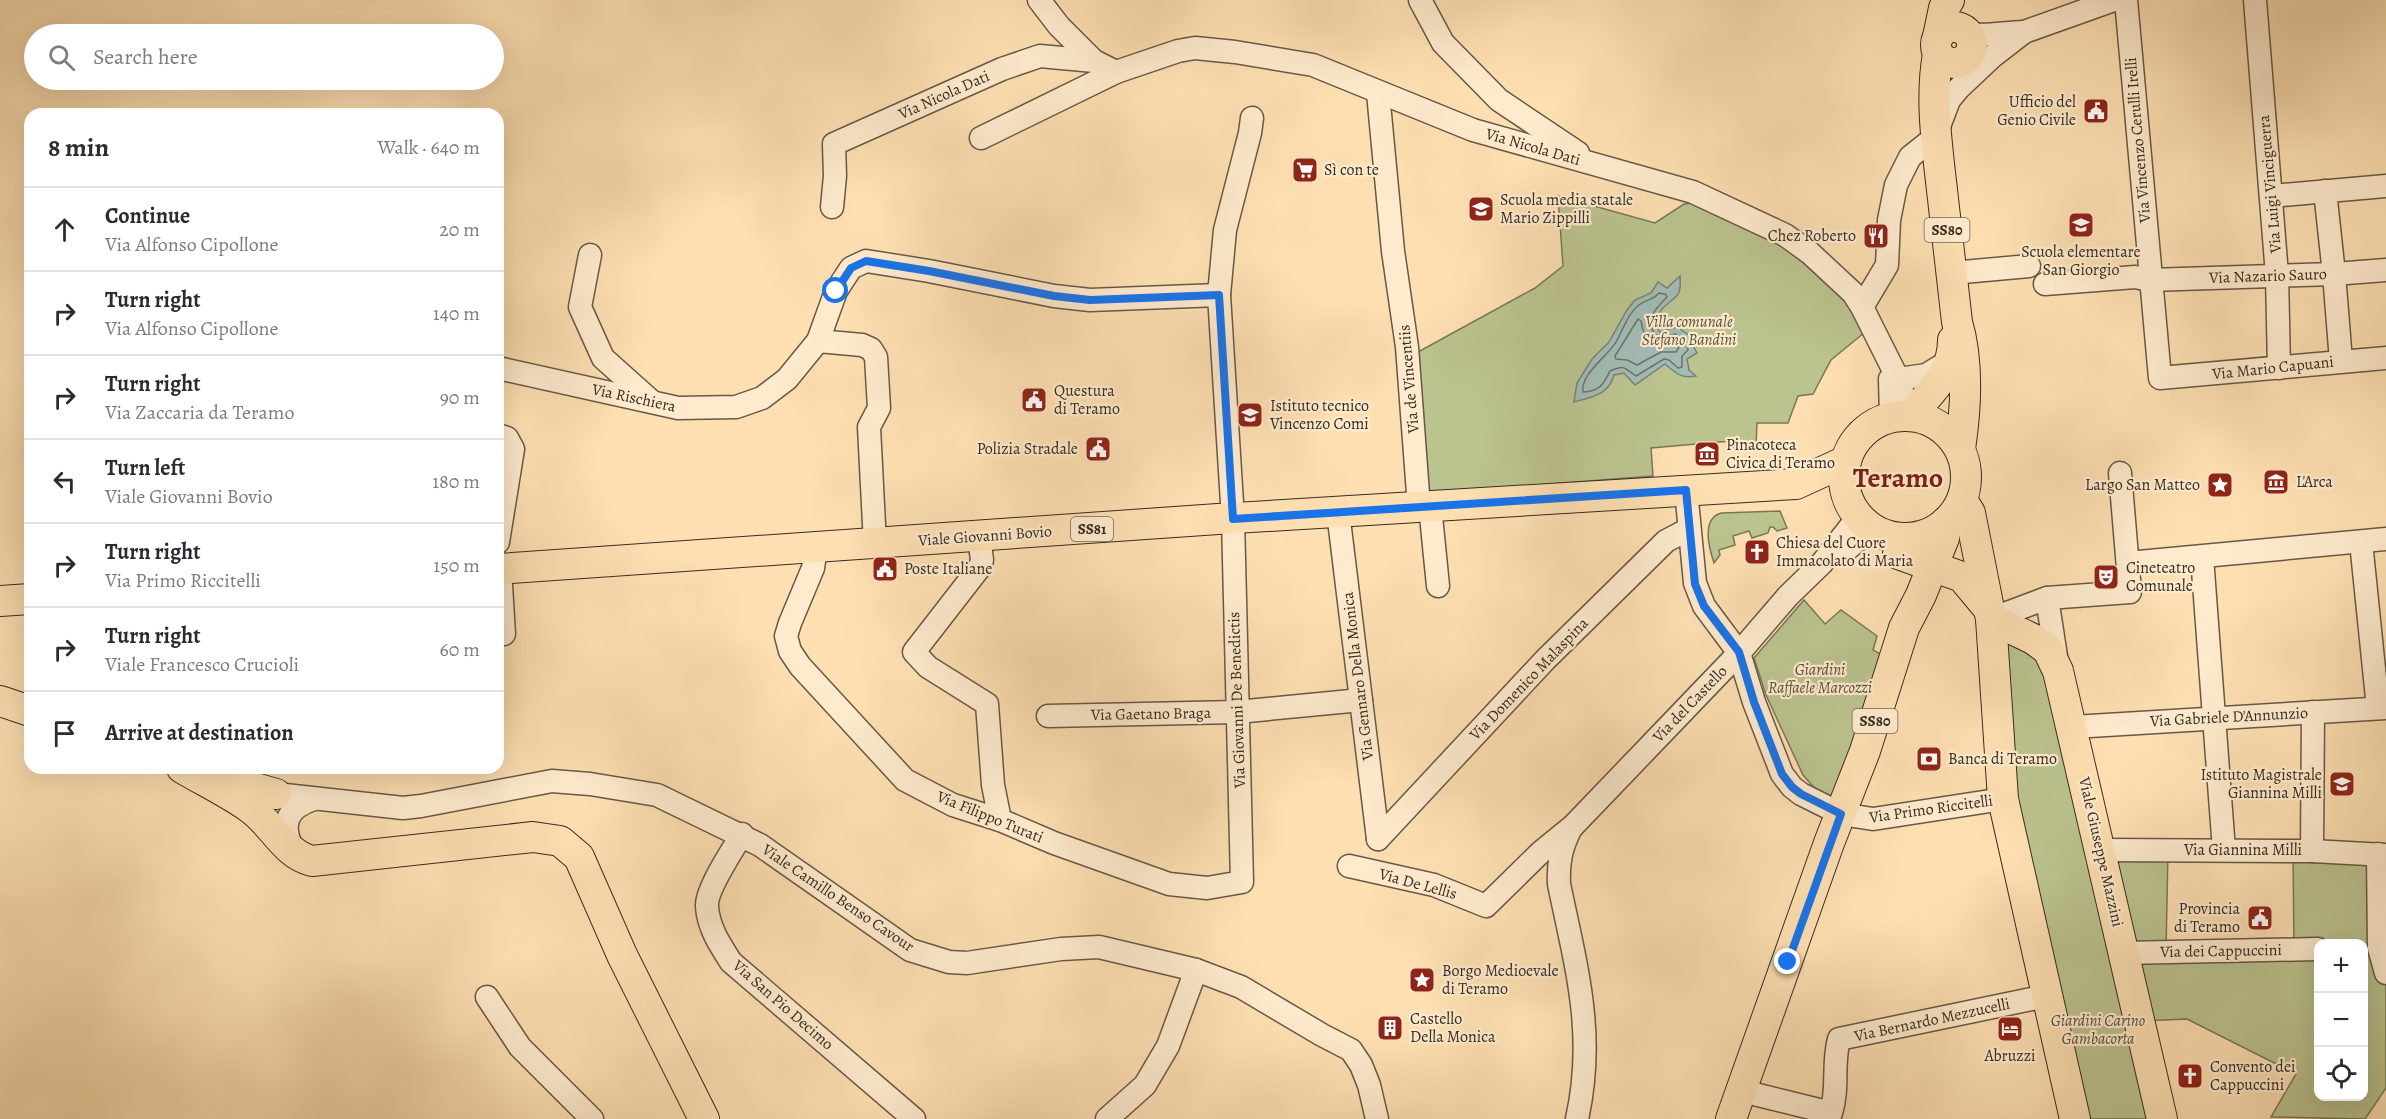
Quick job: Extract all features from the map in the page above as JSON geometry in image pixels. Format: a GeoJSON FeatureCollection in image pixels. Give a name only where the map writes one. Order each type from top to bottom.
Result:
{"type":"FeatureCollection","features":[{"type":"Feature","properties":{"kind":"main road","name":"SS80"},"geometry":{"type":"LineString","coordinates":[[1954,34],[1934,85],[1935,137],[1957,322],[1962,340],[1964,422],[1960,449]]}},
{"type":"Feature","properties":{"kind":"main road","name":"SS80"},"geometry":{"type":"LineString","coordinates":[[1901,417],[1942,380],[1951,360],[1957,322]]}},
{"type":"Feature","properties":{"kind":"main road"},"geometry":{"type":"LineString","coordinates":[[1901,417],[1934,423],[1948,434],[1960,449],[1966,472],[1954,511],[1933,531],[1917,537],[1901,538],[1873,527],[1845,483],[1846,461],[1850,450],[1863,433],[1881,421],[1901,417]]}},
{"type":"Feature","properties":{"kind":"main road","name":"SS81"},"geometry":{"type":"LineString","coordinates":[[1796,484],[1846,461]]}},
{"type":"Feature","properties":{"kind":"main road","name":"Viale Giovanni Bovio"},"geometry":{"type":"LineString","coordinates":[[504,560],[816,548],[1424,506],[1796,484]]}},
{"type":"Feature","properties":{"kind":"main road","name":"SS81"},"geometry":{"type":"LineString","coordinates":[[1796,484],[1873,527]]}},
{"type":"Feature","properties":{"kind":"main road","name":"SS80"},"geometry":{"type":"LineString","coordinates":[[1731,1119],[1865,751],[1904,628],[1921,595],[1954,511]]}},
{"type":"Feature","properties":{"kind":"main road"},"geometry":{"type":"LineString","coordinates":[[1954,511],[1970,513],[1989,613],[2003,799],[2075,1119]]}},
{"type":"Feature","properties":{"kind":"main road","name":"SS80"},"geometry":{"type":"LineString","coordinates":[[1873,527],[1904,576],[1904,628]]}},
{"type":"Feature","properties":{"kind":"main road","name":"Viale Giuseppe Mazzini"},"geometry":{"type":"LineString","coordinates":[[1873,527],[1932,567],[1962,577],[1989,613],[2048,650],[2058,671],[2073,727],[2162,1119]]}},
{"type":"Feature","properties":{"kind":"main road"},"geometry":{"type":"LineString","coordinates":[[0,601],[24,599]]}},
{"type":"Feature","properties":{"kind":"main road"},"geometry":{"type":"LineString","coordinates":[[1994,663],[2003,648],[2015,640],[2033,639]]}},
{"type":"Feature","properties":{"kind":"main road"},"geometry":{"type":"LineString","coordinates":[[0,701],[24,709]]}},
{"type":"Feature","properties":{"kind":"main road"},"geometry":{"type":"LineString","coordinates":[[193,774],[250,807],[276,811],[295,855],[312,861],[533,837],[560,841],[579,857],[622,955],[704,1119]]}},
{"type":"Feature","properties":{"kind":"street"},"geometry":{"type":"LineString","coordinates":[[1039,0],[1059,26],[1094,61]]}},
{"type":"Feature","properties":{"kind":"street"},"geometry":{"type":"LineString","coordinates":[[1419,0],[1443,43],[1500,100],[1594,164]]}},
{"type":"Feature","properties":{"kind":"street"},"geometry":{"type":"LineString","coordinates":[[1954,34],[1991,36],[2024,32],[2115,0]]}},
{"type":"Feature","properties":{"kind":"street","name":"Via Vincenzo Cerulli Irelli"},"geometry":{"type":"LineString","coordinates":[[2126,0],[2160,378]]}},
{"type":"Feature","properties":{"kind":"street","name":"Via Luigi Vinciguerra"},"geometry":{"type":"LineString","coordinates":[[2255,0],[2277,275],[2279,368]]}},
{"type":"Feature","properties":{"kind":"street"},"geometry":{"type":"LineString","coordinates":[[1862,307],[1887,265],[1889,220],[1896,185],[1910,157],[1935,137],[1953,94],[1987,61],[2024,32]]}},
{"type":"Feature","properties":{"kind":"street","name":"Via Nicola Dati"},"geometry":{"type":"LineString","coordinates":[[981,138],[1116,72],[1178,51],[1195,48],[1235,52],[1313,65],[1473,130],[1693,192],[1785,235],[1853,293],[1862,307],[1894,371],[1901,417]]}},
{"type":"Feature","properties":{"kind":"street","name":"Via Nicola Dati"},"geometry":{"type":"LineString","coordinates":[[832,207],[835,176],[834,144],[1002,69],[1040,56],[1094,61],[1116,72]]}},
{"type":"Feature","properties":{"kind":"street","name":"Via de Vincentiis"},"geometry":{"type":"LineString","coordinates":[[1378,93],[1393,251],[1407,347],[1424,506],[1438,586]]}},
{"type":"Feature","properties":{"kind":"street","name":"Via Giovanni De Benedictis"},"geometry":{"type":"LineString","coordinates":[[1242,882],[1233,519],[1219,295],[1225,230],[1252,118]]}},
{"type":"Feature","properties":{"kind":"street"},"geometry":{"type":"LineString","coordinates":[[2271,196],[2386,186]]}},
{"type":"Feature","properties":{"kind":"street"},"geometry":{"type":"LineString","coordinates":[[2325,191],[2341,361]]}},
{"type":"Feature","properties":{"kind":"street"},"geometry":{"type":"LineString","coordinates":[[590,255],[580,307],[603,358],[651,401]]}},
{"type":"Feature","properties":{"kind":"street","name":"Via Rischiera"},"geometry":{"type":"LineString","coordinates":[[504,369],[678,408],[736,407],[762,398],[787,379],[818,341],[836,291],[851,268],[866,261],[1054,296],[1090,300],[1219,295]]}},
{"type":"Feature","properties":{"kind":"street"},"geometry":{"type":"LineString","coordinates":[[1952,273],[2029,266]]}},
{"type":"Feature","properties":{"kind":"street","name":"Via Nazario Sauro"},"geometry":{"type":"LineString","coordinates":[[2150,279],[2334,274],[2386,270]]}},
{"type":"Feature","properties":{"kind":"street"},"geometry":{"type":"LineString","coordinates":[[2045,284],[2135,277],[2150,279]]}},
{"type":"Feature","properties":{"kind":"street"},"geometry":{"type":"LineString","coordinates":[[818,341],[862,345],[871,349],[876,357],[879,408],[869,427],[876,544]]}},
{"type":"Feature","properties":{"kind":"street","name":"Via Mario Capuani"},"geometry":{"type":"LineString","coordinates":[[2160,378],[2386,358]]}},
{"type":"Feature","properties":{"kind":"street"},"geometry":{"type":"LineString","coordinates":[[1894,371],[1926,375],[1951,360]]}},
{"type":"Feature","properties":{"kind":"street"},"geometry":{"type":"LineString","coordinates":[[504,437],[513,449],[504,520]]}},
{"type":"Feature","properties":{"kind":"street"},"geometry":{"type":"LineString","coordinates":[[1989,613],[2047,598],[2130,592],[2120,473]]}},
{"type":"Feature","properties":{"kind":"street","name":"Via Primo Riccitelli"},"geometry":{"type":"LineString","coordinates":[[1686,490],[1698,596],[1739,652],[1754,702],[1782,774],[1792,787],[1841,814],[1873,819],[2003,799]]}},
{"type":"Feature","properties":{"kind":"street","name":"Via Gennaro Della Monica"},"geometry":{"type":"LineString","coordinates":[[1338,512],[1378,839]]}},
{"type":"Feature","properties":{"kind":"street","name":"Via del Castello"},"geometry":{"type":"LineString","coordinates":[[1573,826],[1829,554],[1873,527]]}},
{"type":"Feature","properties":{"kind":"street","name":"Via Domenico Malaspina"},"geometry":{"type":"LineString","coordinates":[[1378,839],[1545,660],[1666,541],[1689,529]]}},
{"type":"Feature","properties":{"kind":"street"},"geometry":{"type":"LineString","coordinates":[[979,537],[982,560],[980,567],[914,652],[928,667],[987,704],[993,786],[1000,820]]}},
{"type":"Feature","properties":{"kind":"street"},"geometry":{"type":"LineString","coordinates":[[2128,563],[2386,539]]}},
{"type":"Feature","properties":{"kind":"street"},"geometry":{"type":"LineString","coordinates":[[2361,542],[2382,708]]}},
{"type":"Feature","properties":{"kind":"street","name":"Via Filippo Turati"},"geometry":{"type":"LineString","coordinates":[[816,548],[813,568],[789,623],[786,636],[790,651],[800,666],[905,780],[953,805],[1000,820],[1054,843],[1169,884],[1207,888],[1242,882]]}},
{"type":"Feature","properties":{"kind":"street"},"geometry":{"type":"LineString","coordinates":[[2202,557],[2224,850]]}},
{"type":"Feature","properties":{"kind":"street"},"geometry":{"type":"LineString","coordinates":[[2047,598],[2058,671]]}},
{"type":"Feature","properties":{"kind":"street","name":"Via Gaetano Braga"},"geometry":{"type":"LineString","coordinates":[[1048,716],[1237,712],[1361,700]]}},
{"type":"Feature","properties":{"kind":"street","name":"Via Gabriele D'Annunzio"},"geometry":{"type":"LineString","coordinates":[[2073,727],[2382,708]]}},
{"type":"Feature","properties":{"kind":"street"},"geometry":{"type":"LineString","coordinates":[[2312,851],[2313,712]]}},
{"type":"Feature","properties":{"kind":"street","name":"Viale Camillo Benso Cavour"},"geometry":{"type":"LineString","coordinates":[[276,811],[314,799],[403,808],[535,783],[570,781],[657,795],[742,834],[760,845],[910,950],[949,962],[967,963],[1060,949],[1099,947],[1196,970],[1241,987],[1351,1050],[1361,1065],[1375,1110]]}},
{"type":"Feature","properties":{"kind":"street"},"geometry":{"type":"LineString","coordinates":[[1573,826],[1562,846],[1558,866],[1559,884],[1582,992],[1585,1071],[1577,1119]]}},
{"type":"Feature","properties":{"kind":"street","name":"Via De Lellis"},"geometry":{"type":"LineString","coordinates":[[1349,866],[1434,885],[1486,906],[1541,852],[1573,826]]}},
{"type":"Feature","properties":{"kind":"street","name":"Via San Pio Decimo"},"geometry":{"type":"LineString","coordinates":[[742,834],[714,882],[706,905],[715,938],[731,962],[914,1119]]}},
{"type":"Feature","properties":{"kind":"street","name":"Via Giannina Milli"},"geometry":{"type":"LineString","coordinates":[[2101,850],[2312,851],[2382,855]]}},
{"type":"Feature","properties":{"kind":"street"},"geometry":{"type":"LineString","coordinates":[[2382,855],[2376,948],[2386,973]]}},
{"type":"Feature","properties":{"kind":"street","name":"Via dei Cappuccini"},"geometry":{"type":"LineString","coordinates":[[2123,953],[2314,949]]}},
{"type":"Feature","properties":{"kind":"street"},"geometry":{"type":"LineString","coordinates":[[1107,1119],[1144,1085],[1168,1046],[1196,970]]}},
{"type":"Feature","properties":{"kind":"street","name":"Via Bernardo Mezzucelli"},"geometry":{"type":"LineString","coordinates":[[1742,1091],[1831,1113],[1836,1095],[1835,1054],[1839,1039],[2046,996]]}},
{"type":"Feature","properties":{"kind":"street"},"geometry":{"type":"LineString","coordinates":[[487,997],[520,1047],[592,1119]]}},
{"type":"Feature","properties":{"kind":"street"},"geometry":{"type":"LineString","coordinates":[[1358,1119],[1375,1110]]}},
{"type":"Feature","properties":{"kind":"green space","name":"Villa comunale Stefano Bandini"},"geometry":{"type":"Polygon","coordinates":[[[1558,196],[1655,223],[1684,204],[1700,202],[1766,231],[1809,261],[1870,328],[1831,360],[1813,394],[1798,396],[1788,423],[1757,423],[1756,446],[1732,448],[1731,441],[1651,448],[1653,476],[1423,494],[1418,352],[1535,288],[1563,266],[1558,196]]]}},
{"type":"Feature","properties":{"kind":"green space"},"geometry":{"type":"Polygon","coordinates":[[[1780,511],[1787,528],[1777,531],[1770,527],[1768,533],[1752,538],[1749,531],[1733,536],[1735,545],[1719,550],[1720,555],[1714,563],[1708,535],[1711,521],[1715,516],[1721,513],[1780,511]]]}},
{"type":"Feature","properties":{"kind":"green space","name":"Giardini Raffaele Marcozzi"},"geometry":{"type":"Polygon","coordinates":[[[1804,600],[1825,624],[1841,610],[1877,636],[1873,650],[1884,656],[1841,804],[1818,792],[1803,775],[1766,695],[1754,658],[1804,600]]]}},
{"type":"Feature","properties":{"kind":"green space","name":"Giardini Carino Gambacorta"},"geometry":{"type":"Polygon","coordinates":[[[2033,639],[2101,849],[2168,850],[2166,952],[2294,950],[2293,851],[2378,854],[2386,973],[2386,1088],[2365,1119],[2271,1117],[2296,1074],[2187,1019],[2141,1021],[2162,1119],[2075,1119],[2022,876],[2003,648],[2015,640],[2033,639]]]}},
{"type":"Feature","properties":{"kind":"water"},"geometry":{"type":"Polygon","coordinates":[[[1680,276],[1679,293],[1662,309],[1655,323],[1660,332],[1677,327],[1695,339],[1692,344],[1697,353],[1687,359],[1689,370],[1696,376],[1682,376],[1665,364],[1635,385],[1624,373],[1614,375],[1612,382],[1604,391],[1593,397],[1574,402],[1577,383],[1592,359],[1609,342],[1635,300],[1651,293],[1658,282],[1667,288],[1680,276]]]}},
{"type":"Feature","properties":{"kind":"place","name":"Ufficio del Genio Civile"},"geometry":{"type":"Point","coordinates":[2096,111]}},
{"type":"Feature","properties":{"kind":"place","name":"Sì con te"},"geometry":{"type":"Point","coordinates":[1305,170]}},
{"type":"Feature","properties":{"kind":"place","name":"Scuola media statale Mario Zippilli"},"geometry":{"type":"Point","coordinates":[1481,209]}},
{"type":"Feature","properties":{"kind":"place","name":"Scuola elementare San Giorgio"},"geometry":{"type":"Point","coordinates":[2081,225]}},
{"type":"Feature","properties":{"kind":"place","name":"Chez Roberto"},"geometry":{"type":"Point","coordinates":[1876,236]}},
{"type":"Feature","properties":{"kind":"place","name":"Questura di Teramo"},"geometry":{"type":"Point","coordinates":[1034,400]}},
{"type":"Feature","properties":{"kind":"place","name":"Istituto tecnico Vincenzo Comi"},"geometry":{"type":"Point","coordinates":[1250,415]}},
{"type":"Feature","properties":{"kind":"place","name":"Polizia Stradale"},"geometry":{"type":"Point","coordinates":[1098,449]}},
{"type":"Feature","properties":{"kind":"place","name":"Pinacoteca Civica di Teramo"},"geometry":{"type":"Point","coordinates":[1707,454]}},
{"type":"Feature","properties":{"kind":"place","name":"L'Arca"},"geometry":{"type":"Point","coordinates":[2276,482]}},
{"type":"Feature","properties":{"kind":"place","name":"Largo San Matteo"},"geometry":{"type":"Point","coordinates":[2220,485]}},
{"type":"Feature","properties":{"kind":"place","name":"Chiesa del Cuore Immacolato di Maria"},"geometry":{"type":"Point","coordinates":[1757,552]}},
{"type":"Feature","properties":{"kind":"place","name":"Poste Italiane"},"geometry":{"type":"Point","coordinates":[885,569]}},
{"type":"Feature","properties":{"kind":"place","name":"Cineteatro Comunale"},"geometry":{"type":"Point","coordinates":[2106,577]}},
{"type":"Feature","properties":{"kind":"place","name":"Banca di Teramo"},"geometry":{"type":"Point","coordinates":[1929,759]}},
{"type":"Feature","properties":{"kind":"place","name":"Istituto Magistrale Giannina Milli"},"geometry":{"type":"Point","coordinates":[2342,784]}},
{"type":"Feature","properties":{"kind":"place","name":"Provincia di Teramo"},"geometry":{"type":"Point","coordinates":[2260,918]}},
{"type":"Feature","properties":{"kind":"place","name":"Borgo Medioevale di Teramo"},"geometry":{"type":"Point","coordinates":[1422,980]}},
{"type":"Feature","properties":{"kind":"place","name":"Castello Della Monica"},"geometry":{"type":"Point","coordinates":[1390,1028]}},
{"type":"Feature","properties":{"kind":"place","name":"Abruzzi"},"geometry":{"type":"Point","coordinates":[2010,1029]}},
{"type":"Feature","properties":{"kind":"place","name":"Convento dei Cappuccini"},"geometry":{"type":"Point","coordinates":[2190,1076]}},
{"type":"Feature","properties":{"kind":"district","name":"Teramo"},"geometry":{"type":"Point","coordinates":[1898,478]}},
{"type":"Feature","properties":{"kind":"route"},"geometry":{"type":"LineString","coordinates":[[836,291],[851,268],[866,261],[883,262],[1054,296],[1090,300],[1219,295],[1233,519],[1686,490],[1698,596],[1739,652],[1754,702],[1782,774],[1801,794],[1841,814],[1788,962]]}}]}
